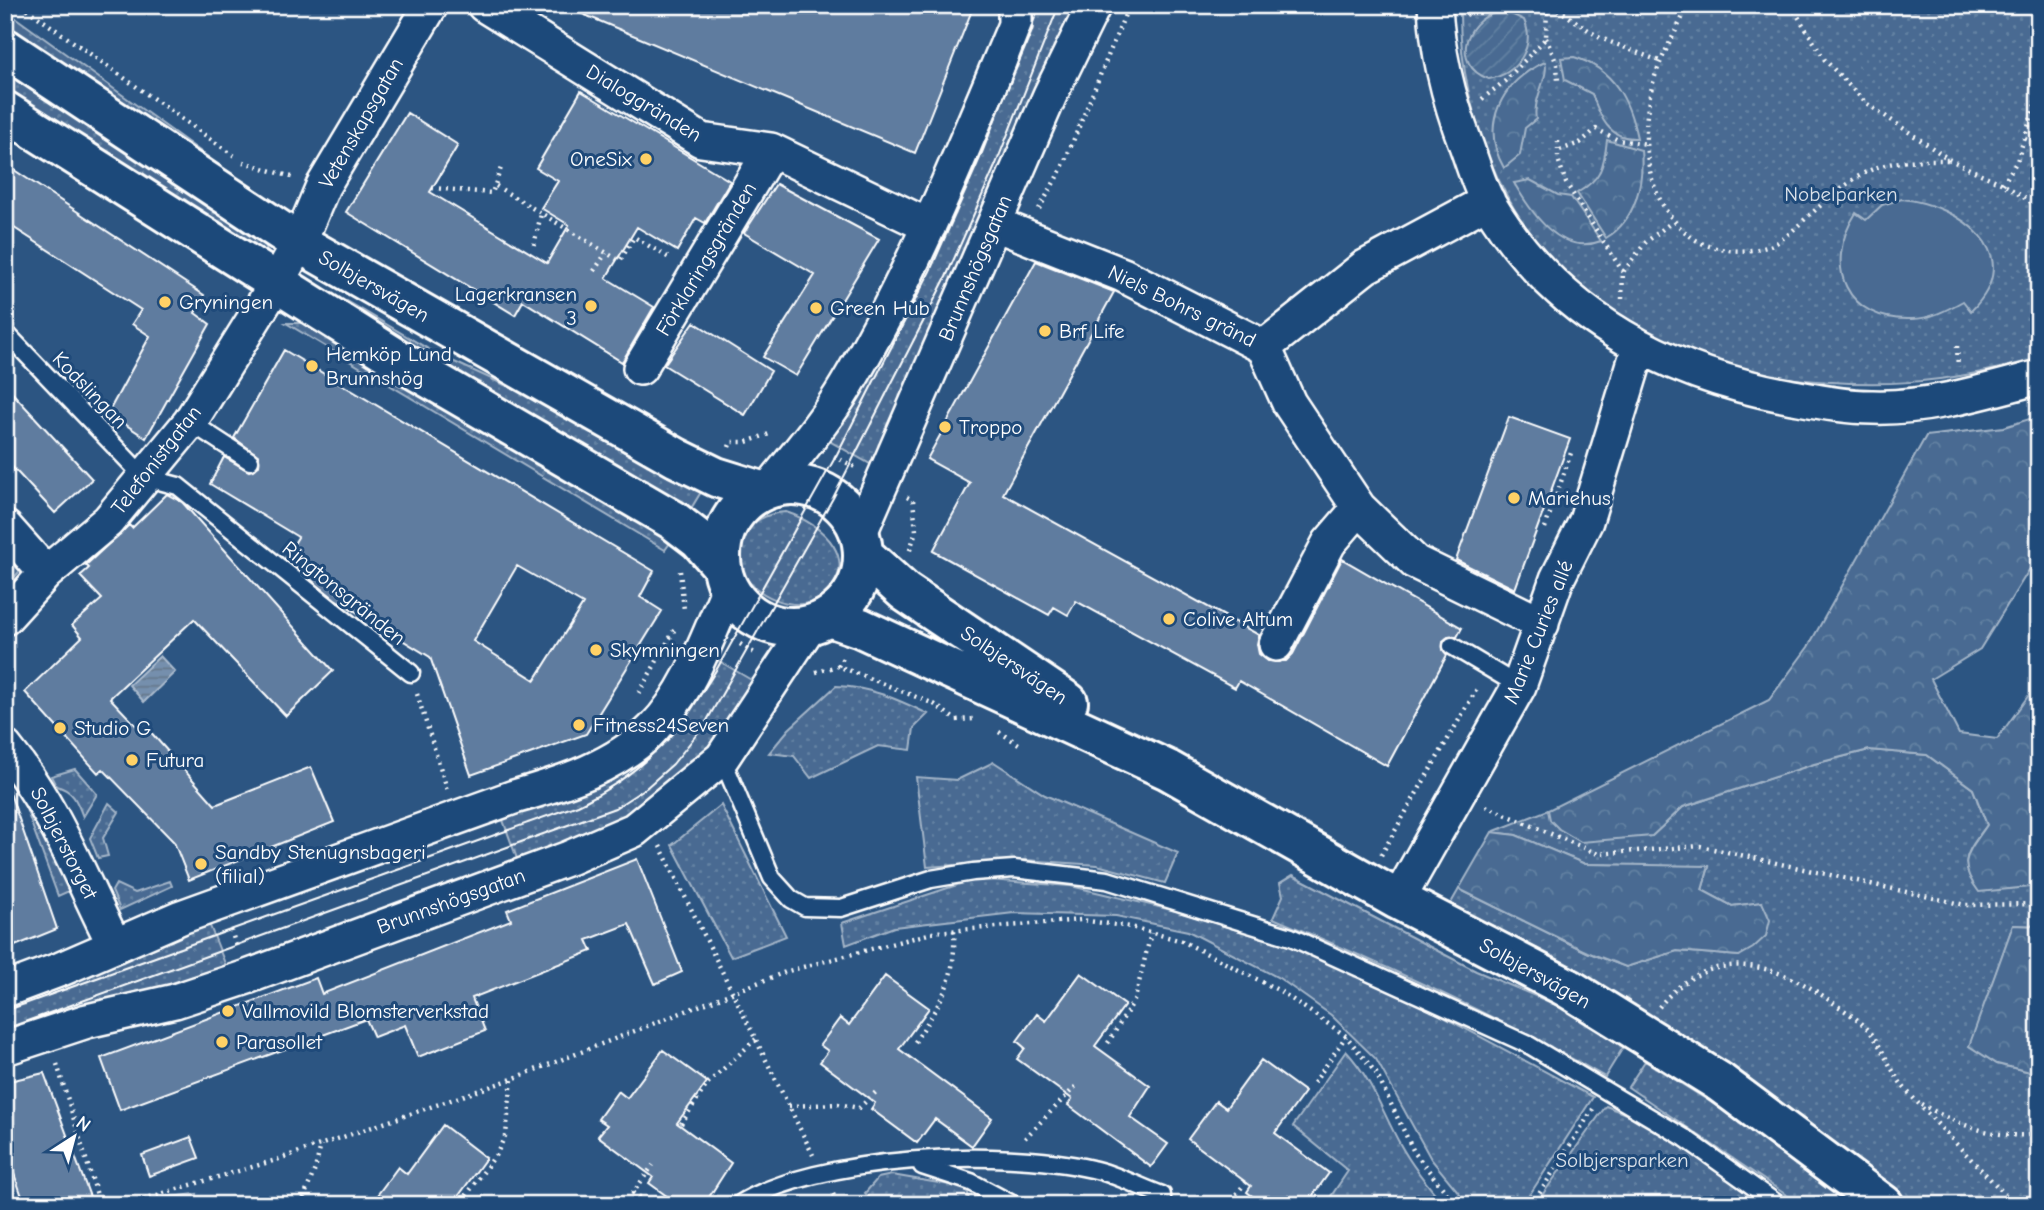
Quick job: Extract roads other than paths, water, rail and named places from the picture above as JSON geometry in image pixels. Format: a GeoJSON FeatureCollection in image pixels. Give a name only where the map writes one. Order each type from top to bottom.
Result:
{"type":"FeatureCollection","features":[{"type":"Feature","properties":{"kind":"main road","name":"Solbjersvägen"},"geometry":{"type":"LineString","coordinates":[[5,48],[299,243],[600,416],[716,477],[765,490],[793,485],[825,493],[849,513],[862,544],[892,580],[1168,770],[1398,900],[1568,988],[1718,1081],[1884,1205]]}},
{"type":"Feature","properties":{"kind":"main road","name":"Solbjersvägen"},"geometry":{"type":"LineString","coordinates":[[5,110],[407,365],[685,529],[725,577],[748,612],[763,621],[778,626],[834,624],[1168,770]]}},
{"type":"Feature","properties":{"kind":"main road"},"geometry":{"type":"LineString","coordinates":[[725,577],[723,540],[730,522],[741,507],[765,490]]}},
{"type":"Feature","properties":{"kind":"main road"},"geometry":{"type":"LineString","coordinates":[[834,624],[860,579],[862,544]]}},
{"type":"Feature","properties":{"kind":"street","name":"Vetenskapsgatan"},"geometry":{"type":"LineString","coordinates":[[299,243],[323,186],[431,5]]}},
{"type":"Feature","properties":{"kind":"street","name":"Dialoggränden"},"geometry":{"type":"LineString","coordinates":[[484,5],[701,140],[771,150],[929,226]]}},
{"type":"Feature","properties":{"kind":"street"},"geometry":{"type":"LineString","coordinates":[[765,490],[808,442],[845,388],[929,226],[1015,25],[1015,5]]}},
{"type":"Feature","properties":{"kind":"street","name":"Brunnshögsgatan"},"geometry":{"type":"LineString","coordinates":[[862,544],[881,482],[1050,95],[1094,5]]}},
{"type":"Feature","properties":{"kind":"street"},"geometry":{"type":"LineString","coordinates":[[1435,5],[1447,84],[1456,119],[1488,201],[1509,234],[1570,300],[1639,347],[1730,384],[1832,404],[1873,408],[1925,403],[2039,377]]}},
{"type":"Feature","properties":{"kind":"street","name":"Förklaringsgränden"},"geometry":{"type":"LineString","coordinates":[[640,368],[771,150]]}},
{"type":"Feature","properties":{"kind":"street"},"geometry":{"type":"LineString","coordinates":[[1264,347],[1365,267],[1488,201]]}},
{"type":"Feature","properties":{"kind":"street","name":"Niels Bohrs gränd"},"geometry":{"type":"LineString","coordinates":[[995,224],[1123,275],[1264,347],[1289,403],[1359,509],[1415,562],[1542,624]]}},
{"type":"Feature","properties":{"kind":"street","name":"Telefonistgatan"},"geometry":{"type":"LineString","coordinates":[[5,618],[46,573],[108,521],[190,422],[299,243]]}},
{"type":"Feature","properties":{"kind":"street","name":"Marie Curies allé"},"geometry":{"type":"LineString","coordinates":[[1398,900],[1519,686],[1557,579],[1586,521],[1639,347]]}},
{"type":"Feature","properties":{"kind":"street"},"geometry":{"type":"LineString","coordinates":[[1276,644],[1329,543],[1359,509]]}},
{"type":"Feature","properties":{"kind":"street"},"geometry":{"type":"LineString","coordinates":[[5,527],[46,573]]}},
{"type":"Feature","properties":{"kind":"street"},"geometry":{"type":"LineString","coordinates":[[5,990],[220,903],[514,797],[566,782],[618,757],[653,729],[679,693],[711,628],[725,577]]}},
{"type":"Feature","properties":{"kind":"street","name":"Brunnshögsgatan"},"geometry":{"type":"LineString","coordinates":[[5,1048],[87,1021],[175,1001],[247,977],[569,858],[634,830],[722,758],[780,668],[834,624]]}},
{"type":"Feature","properties":{"kind":"street","name":"Solbjerstorget"},"geometry":{"type":"LineString","coordinates":[[5,747],[34,781],[59,825],[114,944]]}},
{"type":"Feature","properties":{"kind":"lane","name":"Kodslingan"},"geometry":{"type":"LineString","coordinates":[[5,332],[144,477]]}},
{"type":"Feature","properties":{"kind":"lane"},"geometry":{"type":"LineString","coordinates":[[190,422],[250,461]]}},
{"type":"Feature","properties":{"kind":"lane","name":"Ringtonsgränden"},"geometry":{"type":"LineString","coordinates":[[144,477],[178,486],[411,673]]}},
{"type":"Feature","properties":{"kind":"lane"},"geometry":{"type":"LineString","coordinates":[[1452,646],[1519,686]]}},
{"type":"Feature","properties":{"kind":"lane"},"geometry":{"type":"LineString","coordinates":[[722,758],[772,878],[791,900],[805,906],[841,908],[931,878],[973,872],[1014,869],[1107,880],[1291,937],[1528,1045],[1685,1138],[1779,1205]]}},
{"type":"Feature","properties":{"kind":"lane"},"geometry":{"type":"LineString","coordinates":[[738,1205],[782,1182],[821,1173],[910,1162],[1006,1157],[1093,1169],[1162,1195],[1162,1205]]}},
{"type":"Feature","properties":{"kind":"lane"},"geometry":{"type":"LineString","coordinates":[[910,1162],[971,1182],[1014,1205]]}},
{"type":"Feature","properties":{"kind":"tram line"},"geometry":{"type":"LineString","coordinates":[[5,1011],[578,805],[623,779],[659,748],[690,711],[718,667],[836,456],[930,271],[980,158],[1040,5]]}},
{"type":"Feature","properties":{"kind":"tram line"},"geometry":{"type":"LineString","coordinates":[[5,1029],[615,808],[646,788],[673,764],[705,724],[833,498],[946,277],[996,164],[1059,5]]}},
{"type":"Feature","properties":{"kind":"place","name":"OneSix"},"geometry":{"type":"Point","coordinates":[646,159]}},
{"type":"Feature","properties":{"kind":"place","name":"Gryningen"},"geometry":{"type":"Point","coordinates":[165,302]}},
{"type":"Feature","properties":{"kind":"place","name":"Lagerkransen 3"},"geometry":{"type":"Point","coordinates":[591,306]}},
{"type":"Feature","properties":{"kind":"place","name":"Green Hub"},"geometry":{"type":"Point","coordinates":[816,308]}},
{"type":"Feature","properties":{"kind":"place","name":"Brf Life"},"geometry":{"type":"Point","coordinates":[1045,331]}},
{"type":"Feature","properties":{"kind":"place","name":"Hemköp Lund Brunnshög"},"geometry":{"type":"Point","coordinates":[312,366]}},
{"type":"Feature","properties":{"kind":"place","name":"Troppo"},"geometry":{"type":"Point","coordinates":[945,427]}},
{"type":"Feature","properties":{"kind":"place","name":"Mariehus"},"geometry":{"type":"Point","coordinates":[1514,498]}},
{"type":"Feature","properties":{"kind":"place","name":"Colive Altum"},"geometry":{"type":"Point","coordinates":[1169,619]}},
{"type":"Feature","properties":{"kind":"place","name":"Skymningen"},"geometry":{"type":"Point","coordinates":[596,650]}},
{"type":"Feature","properties":{"kind":"place","name":"Fitness24Seven"},"geometry":{"type":"Point","coordinates":[579,725]}},
{"type":"Feature","properties":{"kind":"place","name":"Studio G"},"geometry":{"type":"Point","coordinates":[60,728]}},
{"type":"Feature","properties":{"kind":"place","name":"Futura"},"geometry":{"type":"Point","coordinates":[132,760]}},
{"type":"Feature","properties":{"kind":"place","name":"Sandby Stenugnsbageri (filial)"},"geometry":{"type":"Point","coordinates":[201,864]}},
{"type":"Feature","properties":{"kind":"place","name":"Vallmovild Blomsterverkstad"},"geometry":{"type":"Point","coordinates":[228,1011]}},
{"type":"Feature","properties":{"kind":"place","name":"Parasollet"},"geometry":{"type":"Point","coordinates":[222,1042]}},
{"type":"Feature","properties":{"kind":"park label","name":"Nobelparken"},"geometry":{"type":"Point","coordinates":[1841,194]}},
{"type":"Feature","properties":{"kind":"park label","name":"Solbjersparken"},"geometry":{"type":"Point","coordinates":[1622,1160]}}]}
